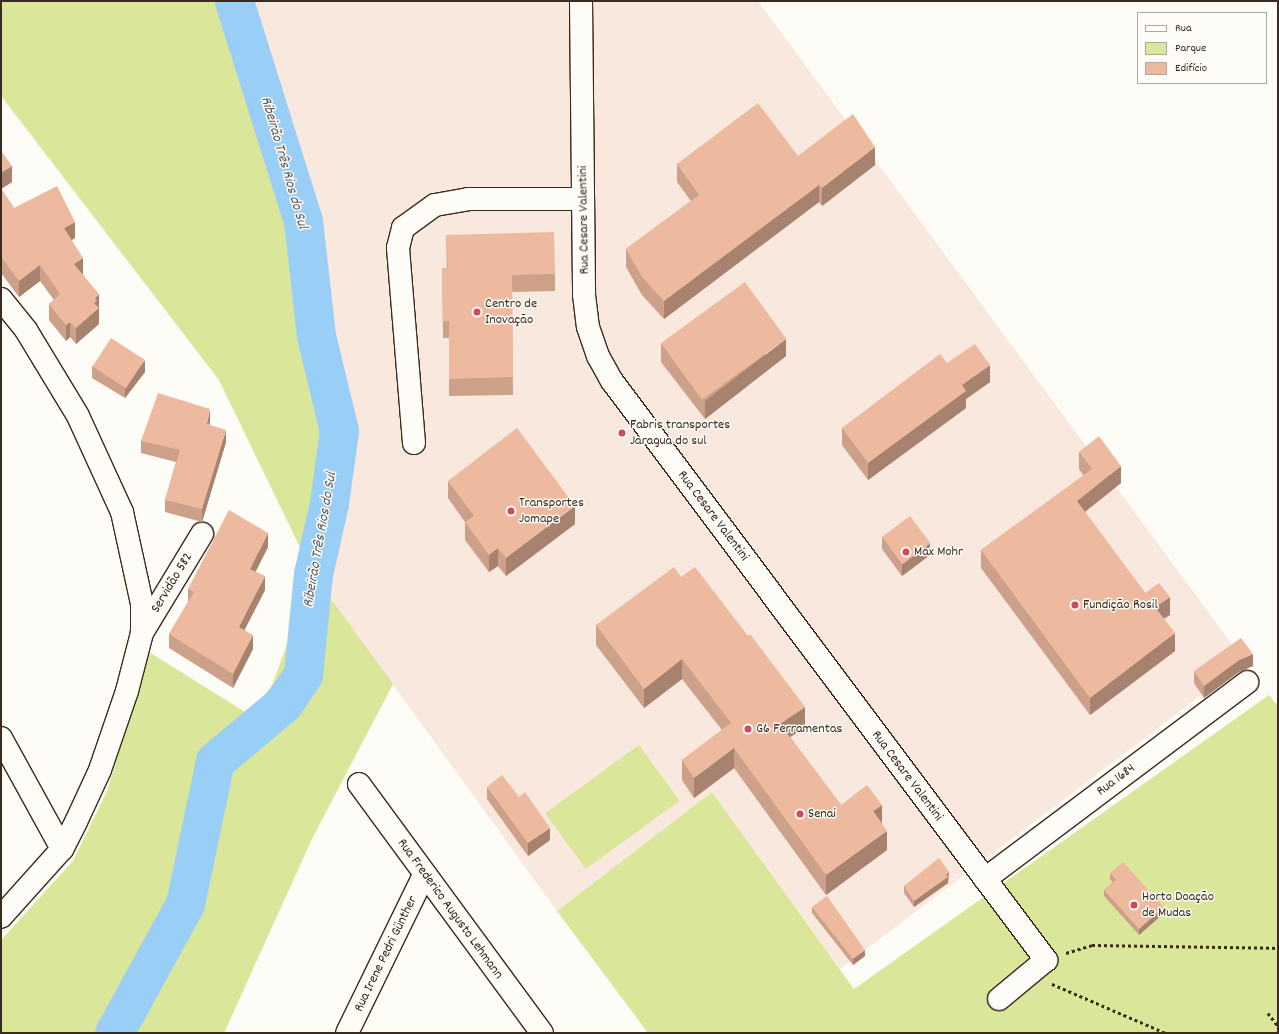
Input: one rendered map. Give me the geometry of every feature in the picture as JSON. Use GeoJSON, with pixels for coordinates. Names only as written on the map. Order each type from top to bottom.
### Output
{"type":"FeatureCollection","features":[{"type":"Feature","properties":{"kind":"street","name":"Rua Cesare Valentini"},"geometry":{"type":"LineString","coordinates":[[582,1],[584,295],[588,326],[598,356],[612,381],[985,879],[1041,965]]}},
{"type":"Feature","properties":{"kind":"street"},"geometry":{"type":"LineString","coordinates":[[414,443],[398,248],[403,228],[435,205],[468,199],[584,199]]}},
{"type":"Feature","properties":{"kind":"street"},"geometry":{"type":"LineString","coordinates":[[1,299],[26,330],[78,416],[122,512],[142,604],[142,633],[127,691],[100,770],[62,849],[1,917]]}},
{"type":"Feature","properties":{"kind":"street","name":"Servidão 582"},"geometry":{"type":"LineString","coordinates":[[142,633],[202,534]]}},
{"type":"Feature","properties":{"kind":"street","name":"Rua 1684"},"geometry":{"type":"LineString","coordinates":[[985,879],[1247,682]]}},
{"type":"Feature","properties":{"kind":"street"},"geometry":{"type":"LineString","coordinates":[[1,738],[62,849]]}},
{"type":"Feature","properties":{"kind":"street","name":"Rua Frederico Augusto Lehmann"},"geometry":{"type":"LineString","coordinates":[[359,784],[424,875],[542,1033]]}},
{"type":"Feature","properties":{"kind":"street","name":"Rua Irene Pedri Günther"},"geometry":{"type":"LineString","coordinates":[[347,1033],[424,875]]}},
{"type":"Feature","properties":{"kind":"street"},"geometry":{"type":"LineString","coordinates":[[999,999],[1041,965]]}},
{"type":"Feature","properties":{"kind":"path"},"geometry":{"type":"LineString","coordinates":[[1166,1033],[1050,984],[1041,965],[1092,945],[1278,948]]}},
{"type":"Feature","properties":{"kind":"path"},"geometry":{"type":"LineString","coordinates":[[1268,1013],[1278,1026]]}},
{"type":"Feature","properties":{"kind":"shaded area"},"geometry":{"type":"Polygon","coordinates":[[[1,1],[758,1],[1245,662],[840,969],[712,792],[557,911],[313,574],[219,380],[1,97],[1,1]]]}},
{"type":"Feature","properties":{"kind":"green space"},"geometry":{"type":"Polygon","coordinates":[[[1,1],[234,1],[303,221],[316,336],[339,431],[329,503],[313,574],[219,380],[1,95],[1,1]]]}},
{"type":"Feature","properties":{"kind":"green space"},"geometry":{"type":"Polygon","coordinates":[[[313,574],[393,684],[312,839],[224,1033],[1,1033],[1,940],[73,861],[107,791],[149,652],[250,715],[272,685],[313,574]]]}},
{"type":"Feature","properties":{"kind":"green space"},"geometry":{"type":"Polygon","coordinates":[[[1269,695],[1278,706],[1278,1033],[648,1033],[557,911],[712,792],[854,989],[1269,695]]]}},
{"type":"Feature","properties":{"kind":"green space"},"geometry":{"type":"Polygon","coordinates":[[[639,745],[680,801],[586,869],[545,813],[639,745]]]}},
{"type":"Feature","properties":{"kind":"building"},"geometry":{"type":"Polygon","coordinates":[[[758,103],[798,156],[853,114],[875,147],[822,188],[819,185],[664,301],[642,277],[626,249],[699,195],[677,164],[758,103]]]}},
{"type":"Feature","properties":{"kind":"building"},"geometry":{"type":"Polygon","coordinates":[[[2,152],[12,166],[1,173],[1,153],[2,152]]]}},
{"type":"Feature","properties":{"kind":"building"},"geometry":{"type":"Polygon","coordinates":[[[57,186],[75,222],[64,228],[83,258],[74,264],[99,294],[95,298],[97,301],[94,303],[99,308],[76,328],[70,322],[66,325],[49,304],[60,294],[40,265],[19,281],[1,257],[1,188],[14,208],[57,186]]]}},
{"type":"Feature","properties":{"kind":"building","name":"Centro de Inovação"},"geometry":{"type":"Polygon","coordinates":[[[554,232],[555,274],[512,275],[513,377],[449,379],[449,321],[443,321],[442,268],[448,268],[446,235],[554,232]]]}},
{"type":"Feature","properties":{"kind":"building"},"geometry":{"type":"Polygon","coordinates":[[[745,282],[786,339],[702,400],[661,343],[745,282]]]}},
{"type":"Feature","properties":{"kind":"building"},"geometry":{"type":"Polygon","coordinates":[[[111,338],[145,360],[126,388],[92,367],[111,338]]]}},
{"type":"Feature","properties":{"kind":"building"},"geometry":{"type":"Polygon","coordinates":[[[975,344],[990,365],[962,385],[966,391],[868,463],[842,428],[940,354],[947,363],[975,344]]]}},
{"type":"Feature","properties":{"kind":"building"},"geometry":{"type":"Polygon","coordinates":[[[158,393],[210,409],[207,424],[226,430],[202,509],[165,500],[180,450],[141,441],[158,393]]]}},
{"type":"Feature","properties":{"kind":"building","name":"Transportes Jomape"},"geometry":{"type":"Polygon","coordinates":[[[517,428],[575,506],[506,558],[498,548],[489,555],[465,522],[474,516],[448,481],[517,428]]]}},
{"type":"Feature","properties":{"kind":"building","name":"Fundição Rosil"},"geometry":{"type":"Polygon","coordinates":[[[1099,436],[1121,466],[1077,501],[1145,593],[1159,583],[1170,597],[1155,607],[1175,633],[1090,698],[981,550],[1092,469],[1079,452],[1099,436]]]}},
{"type":"Feature","properties":{"kind":"building"},"geometry":{"type":"Polygon","coordinates":[[[229,510],[268,533],[250,569],[265,576],[239,627],[253,635],[233,674],[169,634],[194,592],[188,589],[229,510]]]}},
{"type":"Feature","properties":{"kind":"building"},"geometry":{"type":"Polygon","coordinates":[[[910,516],[930,543],[903,564],[882,537],[910,516]]]}},
{"type":"Feature","properties":{"kind":"building"},"geometry":{"type":"Polygon","coordinates":[[[674,567],[681,577],[695,567],[748,636],[750,634],[805,707],[780,724],[841,805],[867,785],[882,805],[873,811],[887,831],[826,875],[734,748],[694,778],[682,760],[731,723],[682,659],[644,689],[596,625],[674,567]]]}},
{"type":"Feature","properties":{"kind":"building"},"geometry":{"type":"Polygon","coordinates":[[[1241,638],[1253,654],[1239,660],[1204,686],[1194,671],[1241,638]]]}},
{"type":"Feature","properties":{"kind":"building"},"geometry":{"type":"Polygon","coordinates":[[[502,775],[519,797],[525,792],[550,828],[528,843],[487,787],[502,775]]]}},
{"type":"Feature","properties":{"kind":"building"},"geometry":{"type":"Polygon","coordinates":[[[939,858],[949,872],[946,874],[948,877],[914,901],[904,886],[939,858]]]}},
{"type":"Feature","properties":{"kind":"building","name":"Horto Doação de Mudas"},"geometry":{"type":"Polygon","coordinates":[[[1123,862],[1164,907],[1139,929],[1104,890],[1116,880],[1110,873],[1123,862]]]}},
{"type":"Feature","properties":{"kind":"building"},"geometry":{"type":"Polygon","coordinates":[[[827,896],[865,950],[853,959],[812,907],[827,896]]]}},
{"type":"Feature","properties":{"kind":"waterway","name":"Ribeirão Três Rios do Sul"},"geometry":{"type":"LineString","coordinates":[[114,1033],[185,904],[215,761],[283,704],[303,674],[313,574],[329,503],[339,431],[316,336],[303,221],[234,1]]}},
{"type":"Feature","properties":{"kind":"place","name":"Centro de Inovação"},"geometry":{"type":"Point","coordinates":[477,312]}},
{"type":"Feature","properties":{"kind":"place","name":"Fabris transportes Jaragua do sul"},"geometry":{"type":"Point","coordinates":[622,433]}},
{"type":"Feature","properties":{"kind":"place","name":"Transportes Jomape"},"geometry":{"type":"Point","coordinates":[511,511]}},
{"type":"Feature","properties":{"kind":"place","name":"Max Mohr"},"geometry":{"type":"Point","coordinates":[906,552]}},
{"type":"Feature","properties":{"kind":"place","name":"Fundição Rosil"},"geometry":{"type":"Point","coordinates":[1075,605]}},
{"type":"Feature","properties":{"kind":"place","name":"G6 Ferramentas"},"geometry":{"type":"Point","coordinates":[748,729]}},
{"type":"Feature","properties":{"kind":"place","name":"Senai"},"geometry":{"type":"Point","coordinates":[800,814]}},
{"type":"Feature","properties":{"kind":"place","name":"Horto Doação de Mudas"},"geometry":{"type":"Point","coordinates":[1134,905]}}]}
